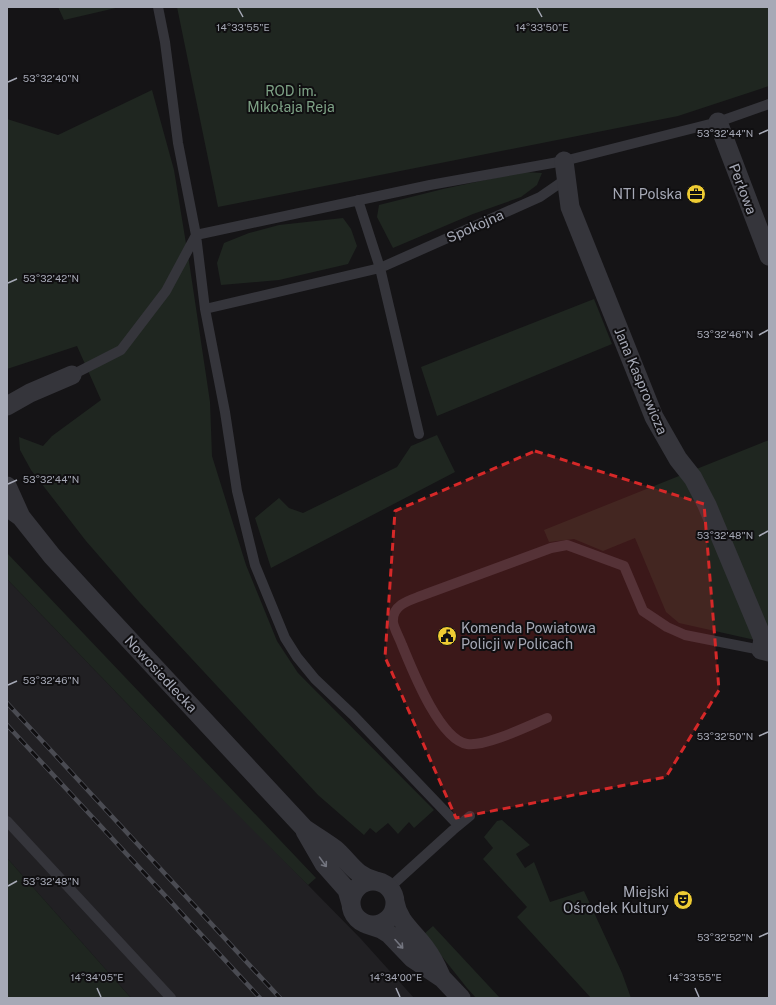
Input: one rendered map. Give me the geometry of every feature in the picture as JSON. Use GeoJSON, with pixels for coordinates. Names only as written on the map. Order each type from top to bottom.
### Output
{"type":"FeatureCollection","features":[{"type":"Feature","properties":{"kind":"street","name":"Perłowa"},"geometry":{"type":"LineString","coordinates":[[718,122],[769,256]]}},
{"type":"Feature","properties":{"kind":"street","name":"Jana Kasprowicza"},"geometry":{"type":"LineString","coordinates":[[565,170],[570,207],[654,417],[678,458],[693,478],[707,505],[763,639],[765,651]]}},
{"type":"Feature","properties":{"kind":"street"},"geometry":{"type":"LineString","coordinates":[[7,406],[42,387],[72,375]]}},
{"type":"Feature","properties":{"kind":"street","name":"Nowosiedlecka"},"geometry":{"type":"LineString","coordinates":[[7,486],[14,512],[95,604],[304,828],[335,850],[358,874],[387,890],[401,919],[426,948],[442,978]]}},
{"type":"Feature","properties":{"kind":"street","name":"Nowosiedlecka"},"geometry":{"type":"LineString","coordinates":[[304,828],[322,861],[347,890],[354,915],[360,921],[386,932],[416,961],[442,978],[461,998]]}},
{"type":"Feature","properties":{"kind":"street"},"geometry":{"type":"LineString","coordinates":[[351,904],[352,897],[358,887],[368,882],[387,890],[393,913],[385,922],[378,925],[366,924]]}},
{"type":"Feature","properties":{"kind":"lane"},"geometry":{"type":"LineString","coordinates":[[158,7],[165,42],[178,143],[196,235],[206,309],[225,412],[237,491],[255,565],[285,638],[297,657],[315,679],[353,715],[458,825]]}},
{"type":"Feature","properties":{"kind":"lane"},"geometry":{"type":"LineString","coordinates":[[72,375],[121,350],[166,291],[196,235],[430,185],[565,170],[718,122],[769,104]]}},
{"type":"Feature","properties":{"kind":"lane","name":"Spokojna"},"geometry":{"type":"LineString","coordinates":[[206,309],[380,268],[540,197],[565,170]]}},
{"type":"Feature","properties":{"kind":"lane"},"geometry":{"type":"LineString","coordinates":[[358,200],[380,268],[420,434]]}},
{"type":"Feature","properties":{"kind":"lane"},"geometry":{"type":"LineString","coordinates":[[547,718],[483,744],[467,744],[450,735],[416,679],[392,620],[396,609],[405,602],[418,597],[552,548],[567,545],[624,566],[643,611],[667,627],[685,635],[765,651]]}},
{"type":"Feature","properties":{"kind":"lane"},"geometry":{"type":"LineString","coordinates":[[387,890],[458,825],[470,816]]}},
{"type":"Feature","properties":{"kind":"lane"},"geometry":{"type":"LineString","coordinates":[[7,821],[171,998]]}},
{"type":"Feature","properties":{"kind":"highlighted area"},"geometry":{"type":"Polygon","coordinates":[[[535,451],[704,504],[719,690],[666,777],[456,818],[385,657],[395,511],[535,451]]]}},
{"type":"Feature","properties":{"kind":"shaded area"},"geometry":{"type":"Polygon","coordinates":[[[7,579],[140,717],[361,939],[414,998],[131,998],[7,858],[7,579]]]}},
{"type":"Feature","properties":{"kind":"green space"},"geometry":{"type":"Polygon","coordinates":[[[58,7],[120,7],[64,20],[58,7]]]}},
{"type":"Feature","properties":{"kind":"green space","name":"ROD im. Mikołaja Reja"},"geometry":{"type":"Polygon","coordinates":[[[177,7],[769,7],[769,86],[678,116],[218,207],[177,7]]]}},
{"type":"Feature","properties":{"kind":"green space"},"geometry":{"type":"Polygon","coordinates":[[[152,90],[174,170],[210,402],[212,456],[246,565],[277,641],[298,673],[434,810],[414,828],[409,822],[398,834],[388,823],[376,833],[370,828],[364,835],[318,795],[140,603],[86,541],[31,470],[20,450],[19,437],[43,446],[52,436],[101,400],[77,346],[7,369],[7,119],[58,135],[152,90]]]}},
{"type":"Feature","properties":{"kind":"green space"},"geometry":{"type":"Polygon","coordinates":[[[523,172],[542,173],[537,185],[521,197],[473,214],[393,248],[377,217],[379,205],[443,189],[523,172]]]}},
{"type":"Feature","properties":{"kind":"green space"},"geometry":{"type":"Polygon","coordinates":[[[343,218],[351,229],[357,246],[348,264],[279,280],[221,285],[217,263],[224,243],[249,233],[279,225],[343,218]]]}},
{"type":"Feature","properties":{"kind":"green space"},"geometry":{"type":"Polygon","coordinates":[[[594,299],[612,344],[437,416],[421,367],[594,299]]]}},
{"type":"Feature","properties":{"kind":"green space"},"geometry":{"type":"Polygon","coordinates":[[[437,435],[455,472],[271,568],[255,518],[279,498],[289,508],[303,513],[397,467],[411,446],[437,435]]]}},
{"type":"Feature","properties":{"kind":"green space"},"geometry":{"type":"Polygon","coordinates":[[[769,440],[769,643],[679,623],[666,612],[635,538],[603,551],[574,539],[549,542],[544,530],[769,440]]]}},
{"type":"Feature","properties":{"kind":"green space"},"geometry":{"type":"Polygon","coordinates":[[[7,553],[316,878],[308,885],[140,717],[7,579],[7,553]]]}},
{"type":"Feature","properties":{"kind":"green space"},"geometry":{"type":"Polygon","coordinates":[[[502,820],[530,845],[516,854],[525,868],[534,862],[550,902],[584,891],[622,973],[631,998],[591,998],[517,917],[527,907],[483,859],[493,848],[484,837],[497,821],[502,820]]]}},
{"type":"Feature","properties":{"kind":"green space"},"geometry":{"type":"Polygon","coordinates":[[[7,858],[131,998],[7,998],[7,858]]]}},
{"type":"Feature","properties":{"kind":"green space"},"geometry":{"type":"Polygon","coordinates":[[[433,926],[500,998],[476,998],[424,934],[433,926]]]}},
{"type":"Feature","properties":{"kind":"railway"},"geometry":{"type":"LineString","coordinates":[[7,703],[280,998]]}},
{"type":"Feature","properties":{"kind":"railway"},"geometry":{"type":"LineString","coordinates":[[7,725],[260,998]]}},
{"type":"Feature","properties":{"kind":"place","name":"NTI Polska"},"geometry":{"type":"Point","coordinates":[696,194]}},
{"type":"Feature","properties":{"kind":"place","name":"Komenda Powiatowa Policji w Policach"},"geometry":{"type":"Point","coordinates":[447,636]}},
{"type":"Feature","properties":{"kind":"place","name":"Miejski Ośrodek Kultury"},"geometry":{"type":"Point","coordinates":[683,900]}}]}
